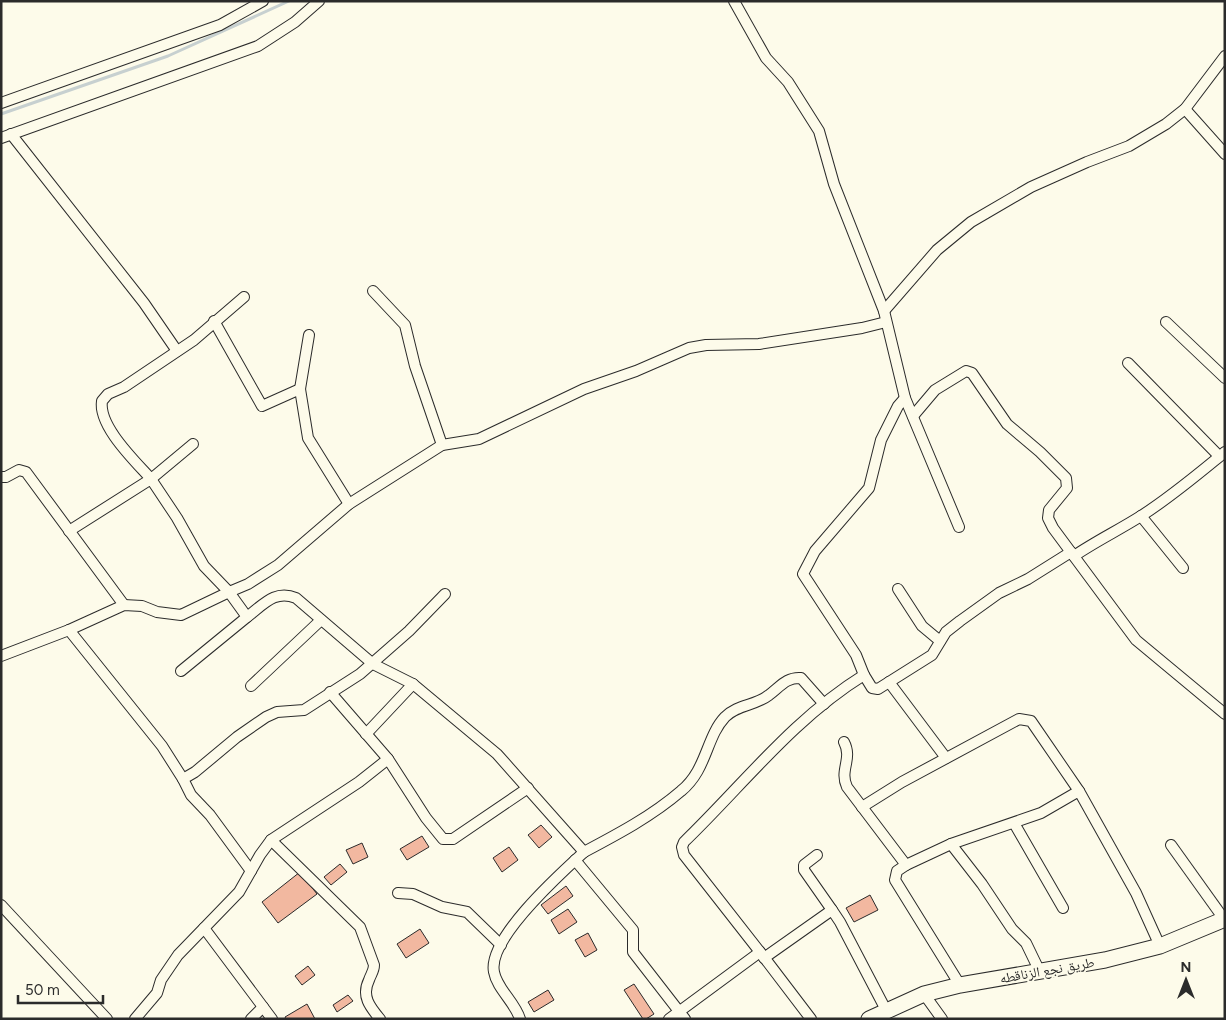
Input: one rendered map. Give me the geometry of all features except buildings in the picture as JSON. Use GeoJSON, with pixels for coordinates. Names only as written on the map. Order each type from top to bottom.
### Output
{"type":"FeatureCollection","features":[{"type":"Feature","properties":{"kind":"street"},"geometry":{"type":"LineString","coordinates":[[1,103],[220,25],[263,1]]}},
{"type":"Feature","properties":{"kind":"street"},"geometry":{"type":"LineString","coordinates":[[178,352],[138,295],[6,136],[258,46],[295,22],[319,1]]}},
{"type":"Feature","properties":{"kind":"street"},"geometry":{"type":"LineString","coordinates":[[734,1],[766,58],[788,82],[819,131],[834,184],[884,311],[905,398],[959,527]]}},
{"type":"Feature","properties":{"kind":"street"},"geometry":{"type":"LineString","coordinates":[[884,311],[937,250],[971,222],[1038,184],[1143,139],[1184,109],[1225,56]]}},
{"type":"Feature","properties":{"kind":"street"},"geometry":{"type":"LineString","coordinates":[[1184,109],[1225,154]]}},
{"type":"Feature","properties":{"kind":"street"},"geometry":{"type":"LineString","coordinates":[[373,291],[405,325],[415,366],[442,445]]}},
{"type":"Feature","properties":{"kind":"street"},"geometry":{"type":"LineString","coordinates":[[244,297],[178,352],[108,394],[102,401],[101,410],[114,435],[151,479],[177,518],[204,566],[229,592],[247,617]]}},
{"type":"Feature","properties":{"kind":"street"},"geometry":{"type":"LineString","coordinates":[[214,321],[262,406],[300,389]]}},
{"type":"Feature","properties":{"kind":"street"},"geometry":{"type":"LineString","coordinates":[[1,656],[69,630],[124,605],[142,606],[157,612],[180,615],[248,584],[278,565],[349,504],[442,445],[479,439],[584,389],[636,371],[694,346],[758,344],[886,322]]}},
{"type":"Feature","properties":{"kind":"street"},"geometry":{"type":"LineString","coordinates":[[1166,322],[1225,378]]}},
{"type":"Feature","properties":{"kind":"street"},"geometry":{"type":"LineString","coordinates":[[309,335],[300,389],[308,438],[349,504]]}},
{"type":"Feature","properties":{"kind":"street"},"geometry":{"type":"LineString","coordinates":[[905,398],[898,406],[881,440],[870,488],[820,545],[803,574],[856,655],[864,675],[874,689],[878,689],[932,655],[946,632],[999,593],[1028,579],[1141,516],[1222,454],[1128,363]]}},
{"type":"Feature","properties":{"kind":"street"},"geometry":{"type":"LineString","coordinates":[[913,416],[939,387],[966,371],[972,373],[1007,424],[1040,452],[1066,478],[1067,488],[1048,514],[1053,528],[1072,554],[1136,640],[1225,714]]}},
{"type":"Feature","properties":{"kind":"street"},"geometry":{"type":"LineString","coordinates":[[70,531],[151,479],[193,444]]}},
{"type":"Feature","properties":{"kind":"street"},"geometry":{"type":"LineString","coordinates":[[1,477],[24,470],[124,605]]}},
{"type":"Feature","properties":{"kind":"street"},"geometry":{"type":"LineString","coordinates":[[1141,516],[1183,568]]}},
{"type":"Feature","properties":{"kind":"street"},"geometry":{"type":"LineString","coordinates":[[898,589],[922,626],[940,641]]}},
{"type":"Feature","properties":{"kind":"street"},"geometry":{"type":"LineString","coordinates":[[181,671],[273,598],[283,593],[296,598],[373,664],[413,684],[497,754],[584,852]]}},
{"type":"Feature","properties":{"kind":"street"},"geometry":{"type":"LineString","coordinates":[[183,779],[195,772],[237,737],[266,717],[276,712],[304,710],[373,664],[445,594]]}},
{"type":"Feature","properties":{"kind":"street"},"geometry":{"type":"LineString","coordinates":[[251,686],[275,666],[321,620]]}},
{"type":"Feature","properties":{"kind":"street"},"geometry":{"type":"LineString","coordinates":[[69,630],[162,746],[191,795],[252,871]]}},
{"type":"Feature","properties":{"kind":"street"},"geometry":{"type":"LineString","coordinates":[[811,1019],[684,855],[682,847],[762,758],[824,704],[864,675]]}},
{"type":"Feature","properties":{"kind":"street"},"geometry":{"type":"LineString","coordinates":[[520,1019],[494,975],[494,963],[502,945],[518,919],[548,885],[584,852],[631,827],[682,791],[699,770],[720,724],[738,707],[764,698],[784,682],[795,678],[801,678],[824,704]]}},
{"type":"Feature","properties":{"kind":"street"},"geometry":{"type":"LineString","coordinates":[[889,682],[946,758]]}},
{"type":"Feature","properties":{"kind":"street"},"geometry":{"type":"LineString","coordinates":[[366,734],[413,684]]}},
{"type":"Feature","properties":{"kind":"street"},"geometry":{"type":"LineString","coordinates":[[330,692],[388,759],[426,818],[443,839],[453,839],[528,788]]}},
{"type":"Feature","properties":{"kind":"street"},"geometry":{"type":"LineString","coordinates":[[862,808],[1009,723],[1026,718],[1031,721],[1055,752],[1079,791],[1136,893],[1160,946]]}},
{"type":"Feature","properties":{"kind":"street"},"geometry":{"type":"LineString","coordinates":[[844,742],[849,758],[844,770],[844,780],[862,808],[906,865]]}},
{"type":"Feature","properties":{"kind":"street"},"geometry":{"type":"LineString","coordinates":[[135,1019],[157,993],[169,966],[239,892],[271,840],[360,782],[388,759]]}},
{"type":"Feature","properties":{"kind":"street"},"geometry":{"type":"LineString","coordinates":[[960,985],[895,880],[897,871],[951,844],[1041,813],[1079,791]]}},
{"type":"Feature","properties":{"kind":"street"},"geometry":{"type":"LineString","coordinates":[[1014,823],[1063,908]]}},
{"type":"Feature","properties":{"kind":"street"},"geometry":{"type":"LineString","coordinates":[[271,840],[360,927],[374,965],[374,971],[366,989],[367,1002],[380,1019]]}},
{"type":"Feature","properties":{"kind":"street"},"geometry":{"type":"LineString","coordinates":[[951,844],[982,884],[1012,929],[1026,943],[1040,972]]}},
{"type":"Feature","properties":{"kind":"street"},"geometry":{"type":"LineString","coordinates":[[1171,845],[1224,919]]}},
{"type":"Feature","properties":{"kind":"street"},"geometry":{"type":"LineString","coordinates":[[817,855],[804,865],[804,870],[840,922],[886,1010]]}},
{"type":"Feature","properties":{"kind":"street"},"geometry":{"type":"LineString","coordinates":[[576,860],[632,930],[633,952],[682,1015]]}},
{"type":"Feature","properties":{"kind":"street"},"geometry":{"type":"LineString","coordinates":[[398,892],[413,894],[442,907],[467,912],[502,945]]}},
{"type":"Feature","properties":{"kind":"street"},"geometry":{"type":"LineString","coordinates":[[1,905],[107,1019]]}},
{"type":"Feature","properties":{"kind":"street"},"geometry":{"type":"LineString","coordinates":[[669,1019],[682,1015],[762,955],[832,910]]}},
{"type":"Feature","properties":{"kind":"street","name":"طريق نجع الزناقطه"},"geometry":{"type":"LineString","coordinates":[[869,1019],[924,994],[960,985],[1105,960],[1160,946],[1224,919]]}},
{"type":"Feature","properties":{"kind":"street"},"geometry":{"type":"LineString","coordinates":[[204,928],[272,1019]]}},
{"type":"Feature","properties":{"kind":"street"},"geometry":{"type":"LineString","coordinates":[[924,994],[942,1019]]}},
{"type":"Feature","properties":{"kind":"street"},"geometry":{"type":"LineString","coordinates":[[251,1019],[263,1007]]}},
{"type":"Feature","properties":{"kind":"waterway"},"geometry":{"type":"LineString","coordinates":[[1,114],[168,56],[289,1]]}}]}
